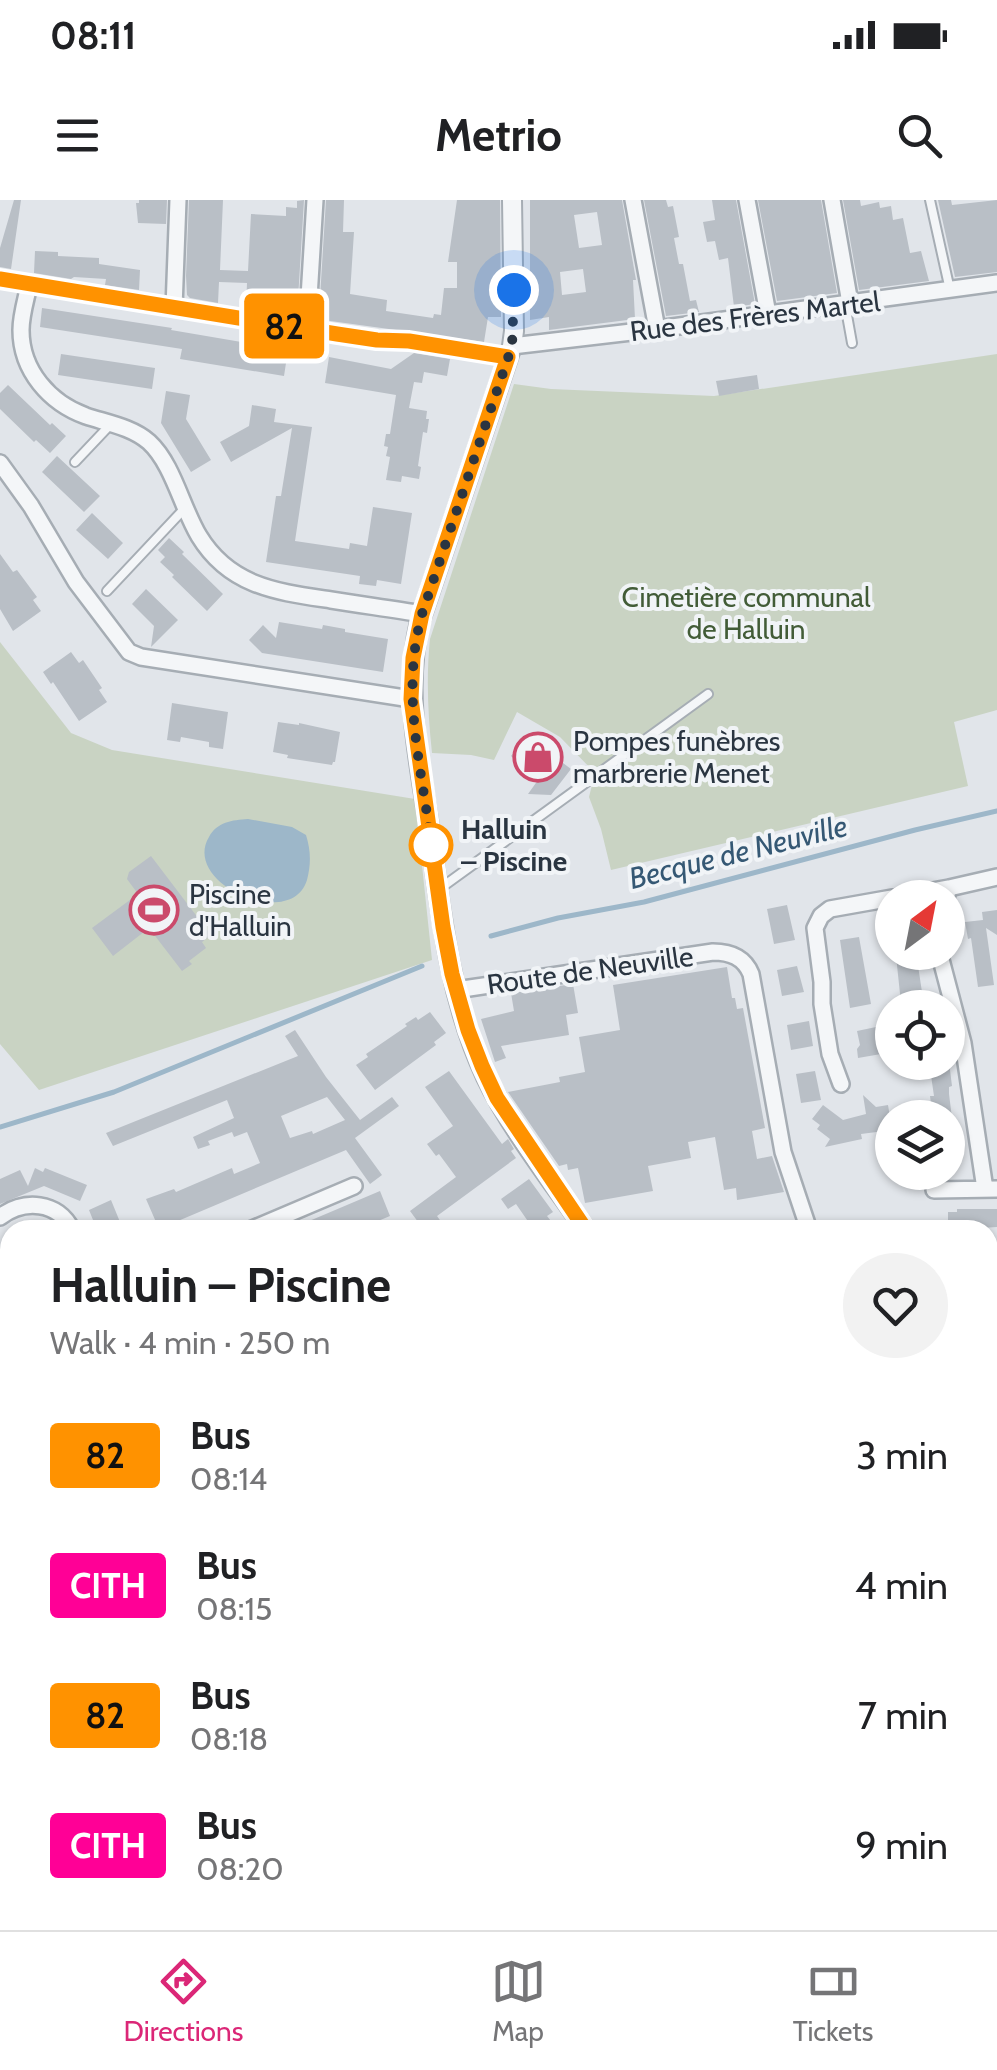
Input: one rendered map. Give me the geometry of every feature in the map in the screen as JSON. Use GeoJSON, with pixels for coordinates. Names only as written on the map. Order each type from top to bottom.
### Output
{"type":"FeatureCollection","features":[{"type":"Feature","properties":{"kind":"street"},"geometry":{"type":"LineString","coordinates":[[174,308],[178,200]]}},
{"type":"Feature","properties":{"kind":"street"},"geometry":{"type":"LineString","coordinates":[[307,330],[315,200]]}},
{"type":"Feature","properties":{"kind":"street","name":"Route de Neuville"},"geometry":{"type":"LineString","coordinates":[[512,200],[510,351],[422,614],[413,658],[411,699],[456,990],[476,1052],[497,1098],[579,1220]]}},
{"type":"Feature","properties":{"kind":"street"},"geometry":{"type":"LineString","coordinates":[[633,200],[656,329]]}},
{"type":"Feature","properties":{"kind":"street"},"geometry":{"type":"LineString","coordinates":[[746,200],[768,314]]}},
{"type":"Feature","properties":{"kind":"street"},"geometry":{"type":"LineString","coordinates":[[832,200],[848,304]]}},
{"type":"Feature","properties":{"kind":"street","name":"Rue des Frères Martel"},"geometry":{"type":"LineString","coordinates":[[0,279],[367,339],[510,351],[997,283]]}},
{"type":"Feature","properties":{"kind":"street"},"geometry":{"type":"LineString","coordinates":[[29,285],[21,332],[32,372],[60,404],[128,429],[152,444],[200,537],[228,570],[282,593],[422,614]]}},
{"type":"Feature","properties":{"kind":"street"},"geometry":{"type":"LineString","coordinates":[[0,463],[76,582],[129,652],[411,699]]}},
{"type":"Feature","properties":{"kind":"street"},"geometry":{"type":"LineString","coordinates":[[965,887],[997,877]]}},
{"type":"Feature","properties":{"kind":"street"},"geometry":{"type":"LineString","coordinates":[[841,1084],[830,1054],[815,928],[830,908],[875,901]]}},
{"type":"Feature","properties":{"kind":"street","name":"Route de Neuville"},"geometry":{"type":"LineString","coordinates":[[456,990],[713,952],[736,956],[751,974],[783,1152],[806,1220]]}},
{"type":"Feature","properties":{"kind":"street"},"geometry":{"type":"LineString","coordinates":[[944,970],[963,1042],[991,1189],[965,1189]]}},
{"type":"Feature","properties":{"kind":"street"},"geometry":{"type":"LineString","coordinates":[[277,1220],[354,1186]]}},
{"type":"Feature","properties":{"kind":"street"},"geometry":{"type":"LineString","coordinates":[[0,1216],[20,1205],[44,1206],[66,1220]]}},
{"type":"Feature","properties":{"kind":"lane"},"geometry":{"type":"LineString","coordinates":[[930,200],[950,290]]}},
{"type":"Feature","properties":{"kind":"lane"},"geometry":{"type":"LineString","coordinates":[[848,304],[852,343]]}},
{"type":"Feature","properties":{"kind":"lane"},"geometry":{"type":"LineString","coordinates":[[75,462],[111,424]]}},
{"type":"Feature","properties":{"kind":"lane"},"geometry":{"type":"LineString","coordinates":[[106,591],[185,508]]}},
{"type":"Feature","properties":{"kind":"lane"},"geometry":{"type":"LineString","coordinates":[[438,890],[708,694]]}},
{"type":"Feature","properties":{"kind":"green space","name":"Cimetière communal de Halluin"},"geometry":{"type":"Polygon","coordinates":[[[997,354],[997,710],[954,722],[968,786],[611,870],[589,797],[595,773],[560,737],[517,712],[494,760],[432,753],[430,639],[514,384],[714,396],[997,354]]]}},
{"type":"Feature","properties":{"kind":"green space"},"geometry":{"type":"Polygon","coordinates":[[[0,642],[71,733],[112,750],[415,799],[432,960],[39,1090],[0,1044],[0,642]]]}},
{"type":"Feature","properties":{"kind":"water"},"geometry":{"type":"Polygon","coordinates":[[[248,819],[292,827],[306,835],[309,868],[307,880],[297,895],[281,902],[262,901],[223,885],[210,870],[205,854],[212,832],[226,823],[248,819]]]}},
{"type":"Feature","properties":{"kind":"building"},"geometry":{"type":"Polygon","coordinates":[[[14,200],[21,200],[11,269],[0,267],[0,248],[14,200]]]}},
{"type":"Feature","properties":{"kind":"building"},"geometry":{"type":"Polygon","coordinates":[[[139,200],[167,200],[166,224],[138,223],[139,200]]]}},
{"type":"Feature","properties":{"kind":"building"},"geometry":{"type":"Polygon","coordinates":[[[189,200],[223,200],[220,270],[248,271],[251,214],[286,216],[286,207],[297,208],[297,201],[304,200],[297,316],[246,308],[247,283],[219,282],[218,303],[187,295],[189,200]]]}},
{"type":"Feature","properties":{"kind":"building"},"geometry":{"type":"Polygon","coordinates":[[[326,200],[344,200],[343,232],[354,232],[350,294],[387,300],[386,311],[433,318],[434,314],[441,315],[444,288],[457,288],[457,262],[448,262],[457,200],[500,200],[501,317],[488,317],[484,342],[323,320],[319,314],[326,200]]]}},
{"type":"Feature","properties":{"kind":"building"},"geometry":{"type":"Polygon","coordinates":[[[530,200],[622,200],[636,280],[635,319],[549,330],[549,317],[530,320],[530,200]],[[597,212],[574,215],[579,248],[602,245],[597,212]],[[583,269],[560,272],[562,295],[586,292],[583,269]]]}},
{"type":"Feature","properties":{"kind":"building"},"geometry":{"type":"Polygon","coordinates":[[[644,200],[666,200],[668,207],[673,206],[679,264],[683,264],[690,301],[696,300],[699,312],[666,316],[644,200]]]}},
{"type":"Feature","properties":{"kind":"building"},"geometry":{"type":"Polygon","coordinates":[[[712,200],[736,200],[755,304],[734,307],[728,258],[719,260],[715,241],[707,242],[703,222],[715,220],[712,200]]]}},
{"type":"Feature","properties":{"kind":"building"},"geometry":{"type":"Polygon","coordinates":[[[758,200],[821,200],[837,293],[777,301],[758,200]]]}},
{"type":"Feature","properties":{"kind":"building"},"geometry":{"type":"Polygon","coordinates":[[[843,200],[860,200],[861,206],[879,202],[880,208],[891,206],[893,220],[903,218],[910,253],[921,251],[929,281],[859,290],[843,200]]]}},
{"type":"Feature","properties":{"kind":"building"},"geometry":{"type":"Polygon","coordinates":[[[938,200],[951,200],[952,205],[997,200],[997,272],[955,277],[938,200]]]}},
{"type":"Feature","properties":{"kind":"building"},"geometry":{"type":"Polygon","coordinates":[[[35,251],[99,258],[99,264],[140,270],[139,290],[105,285],[106,279],[34,273],[35,251]]]}},
{"type":"Feature","properties":{"kind":"building"},"geometry":{"type":"Polygon","coordinates":[[[42,308],[288,350],[284,376],[180,359],[182,349],[40,327],[42,308]]]}},
{"type":"Feature","properties":{"kind":"building"},"geometry":{"type":"Polygon","coordinates":[[[414,353],[450,359],[447,376],[424,372],[422,383],[414,382],[409,408],[427,411],[429,419],[427,433],[423,432],[419,479],[402,476],[401,482],[386,480],[390,457],[386,456],[388,447],[384,446],[386,434],[390,434],[396,395],[325,383],[329,357],[391,369],[414,353]]]}},
{"type":"Feature","properties":{"kind":"building"},"geometry":{"type":"Polygon","coordinates":[[[61,354],[155,368],[152,389],[58,375],[61,354]]]}},
{"type":"Feature","properties":{"kind":"building"},"geometry":{"type":"Polygon","coordinates":[[[757,375],[759,389],[719,396],[716,381],[757,375]]]}},
{"type":"Feature","properties":{"kind":"building"},"geometry":{"type":"Polygon","coordinates":[[[8,385],[66,436],[50,453],[0,409],[0,393],[8,385]]]}},
{"type":"Feature","properties":{"kind":"building"},"geometry":{"type":"Polygon","coordinates":[[[166,391],[190,395],[186,419],[211,460],[191,472],[161,423],[166,391]]]}},
{"type":"Feature","properties":{"kind":"building"},"geometry":{"type":"Polygon","coordinates":[[[252,405],[276,409],[274,422],[312,427],[295,541],[349,549],[350,543],[367,546],[373,507],[412,513],[401,584],[377,580],[376,586],[359,584],[360,576],[266,562],[292,428],[231,462],[220,442],[249,426],[252,405]]]}},
{"type":"Feature","properties":{"kind":"building"},"geometry":{"type":"Polygon","coordinates":[[[57,456],[100,496],[84,512],[42,472],[57,456]]]}},
{"type":"Feature","properties":{"kind":"building"},"geometry":{"type":"Polygon","coordinates":[[[92,513],[123,543],[108,559],[76,530],[92,513]]]}},
{"type":"Feature","properties":{"kind":"building"},"geometry":{"type":"Polygon","coordinates":[[[169,538],[223,594],[207,611],[160,562],[165,557],[158,550],[169,538]]]}},
{"type":"Feature","properties":{"kind":"building"},"geometry":{"type":"Polygon","coordinates":[[[0,554],[37,597],[33,600],[41,611],[13,631],[0,609],[0,554]]]}},
{"type":"Feature","properties":{"kind":"building"},"geometry":{"type":"Polygon","coordinates":[[[146,589],[178,620],[151,647],[154,626],[132,604],[146,589]]]}},
{"type":"Feature","properties":{"kind":"building"},"geometry":{"type":"Polygon","coordinates":[[[279,622],[322,629],[323,625],[388,639],[383,672],[262,653],[249,640],[263,625],[276,638],[279,622]]]}},
{"type":"Feature","properties":{"kind":"building"},"geometry":{"type":"Polygon","coordinates":[[[71,652],[79,663],[83,660],[107,702],[79,721],[43,672],[71,652]]]}},
{"type":"Feature","properties":{"kind":"building"},"geometry":{"type":"Polygon","coordinates":[[[172,703],[228,712],[223,749],[181,737],[180,742],[167,740],[172,703]]]}},
{"type":"Feature","properties":{"kind":"building"},"geometry":{"type":"Polygon","coordinates":[[[278,722],[340,732],[335,762],[332,765],[287,758],[288,755],[273,752],[278,722]]]}},
{"type":"Feature","properties":{"kind":"building"},"geometry":{"type":"Polygon","coordinates":[[[527,736],[571,769],[551,795],[528,794],[538,780],[511,756],[527,736]]]}},
{"type":"Feature","properties":{"kind":"building","name":"Piscine d'Halluin"},"geometry":{"type":"Polygon","coordinates":[[[151,856],[211,935],[202,942],[206,948],[182,971],[149,928],[113,956],[92,928],[138,894],[127,879],[129,872],[151,856]]]}},
{"type":"Feature","properties":{"kind":"building"},"geometry":{"type":"Polygon","coordinates":[[[787,905],[795,940],[774,944],[767,909],[787,905]]]}},
{"type":"Feature","properties":{"kind":"building"},"geometry":{"type":"Polygon","coordinates":[[[997,910],[997,935],[986,928],[994,985],[978,987],[965,922],[983,920],[982,912],[997,910]]]}},
{"type":"Feature","properties":{"kind":"building"},"geometry":{"type":"Polygon","coordinates":[[[859,937],[871,1004],[850,1008],[840,940],[859,937]]]}},
{"type":"Feature","properties":{"kind":"building"},"geometry":{"type":"Polygon","coordinates":[[[797,966],[804,992],[782,996],[777,970],[797,966]]]}},
{"type":"Feature","properties":{"kind":"building"},"geometry":{"type":"Polygon","coordinates":[[[727,967],[732,998],[737,1009],[743,1008],[765,1128],[752,1131],[757,1159],[772,1156],[784,1192],[737,1200],[736,1188],[724,1190],[715,1137],[688,1142],[691,1158],[648,1166],[653,1191],[585,1203],[578,1168],[568,1170],[567,1164],[559,1166],[508,1092],[560,1082],[559,1077],[585,1072],[579,1037],[620,1030],[613,985],[727,967]]]}},
{"type":"Feature","properties":{"kind":"building"},"geometry":{"type":"Polygon","coordinates":[[[897,970],[919,970],[922,990],[900,990],[897,970]]]}},
{"type":"Feature","properties":{"kind":"building"},"geometry":{"type":"Polygon","coordinates":[[[573,984],[578,1013],[566,1015],[569,1035],[501,1046],[506,1058],[495,1062],[481,1019],[514,1011],[511,993],[573,984]]]}},
{"type":"Feature","properties":{"kind":"building"},"geometry":{"type":"Polygon","coordinates":[[[430,1012],[446,1033],[434,1042],[436,1045],[375,1090],[356,1065],[405,1024],[430,1012]]]}},
{"type":"Feature","properties":{"kind":"building"},"geometry":{"type":"Polygon","coordinates":[[[809,1021],[813,1046],[791,1050],[787,1025],[809,1021]]]}},
{"type":"Feature","properties":{"kind":"building"},"geometry":{"type":"Polygon","coordinates":[[[875,1027],[875,1055],[858,1058],[857,1031],[875,1027]]]}},
{"type":"Feature","properties":{"kind":"building"},"geometry":{"type":"Polygon","coordinates":[[[295,1030],[360,1120],[392,1097],[399,1106],[355,1138],[382,1175],[370,1184],[346,1150],[180,1220],[155,1220],[146,1199],[174,1189],[176,1192],[232,1168],[234,1174],[260,1163],[247,1132],[234,1137],[232,1132],[198,1149],[193,1137],[234,1118],[227,1100],[113,1146],[106,1133],[298,1056],[285,1036],[295,1030]],[[327,1097],[281,1116],[290,1138],[312,1131],[313,1134],[345,1120],[327,1097]]]}},
{"type":"Feature","properties":{"kind":"building"},"geometry":{"type":"Polygon","coordinates":[[[449,1071],[502,1144],[508,1139],[516,1158],[437,1216],[440,1220],[417,1220],[410,1211],[456,1177],[427,1144],[453,1126],[425,1087],[449,1071]]]}},
{"type":"Feature","properties":{"kind":"building"},"geometry":{"type":"Polygon","coordinates":[[[815,1071],[821,1100],[801,1103],[796,1074],[815,1071]]]}},
{"type":"Feature","properties":{"kind":"building"},"geometry":{"type":"Polygon","coordinates":[[[932,1080],[951,1080],[950,1100],[931,1100],[930,1096],[934,1096],[932,1080]]]}},
{"type":"Feature","properties":{"kind":"building"},"geometry":{"type":"Polygon","coordinates":[[[863,1095],[875,1106],[875,1132],[825,1147],[830,1139],[812,1119],[823,1105],[843,1120],[866,1114],[863,1095]]]}},
{"type":"Feature","properties":{"kind":"building"},"geometry":{"type":"Polygon","coordinates":[[[35,1168],[43,1172],[45,1168],[87,1185],[80,1201],[44,1186],[0,1204],[0,1179],[20,1170],[28,1186],[35,1168]]]}},
{"type":"Feature","properties":{"kind":"building"},"geometry":{"type":"Polygon","coordinates":[[[529,1179],[553,1212],[547,1216],[550,1220],[527,1220],[516,1204],[508,1209],[501,1199],[529,1179]]]}},
{"type":"Feature","properties":{"kind":"building"},"geometry":{"type":"Polygon","coordinates":[[[380,1191],[390,1216],[380,1220],[312,1220],[380,1191]]]}},
{"type":"Feature","properties":{"kind":"building"},"geometry":{"type":"Polygon","coordinates":[[[111,1200],[119,1220],[93,1220],[89,1210],[111,1200]]]}},
{"type":"Feature","properties":{"kind":"building"},"geometry":{"type":"Polygon","coordinates":[[[997,1209],[997,1220],[948,1220],[948,1212],[997,1209]]]}},
{"type":"Feature","properties":{"kind":"waterway","name":"Becque de Neuville"},"geometry":{"type":"LineString","coordinates":[[491,936],[558,918],[644,902],[997,811]]}},
{"type":"Feature","properties":{"kind":"waterway","name":"Becque de Neuville"},"geometry":{"type":"LineString","coordinates":[[0,1127],[114,1092],[422,966]]}},
{"type":"Feature","properties":{"kind":"bus line","name":"82"},"geometry":{"type":"LineString","coordinates":[[0,279],[337,334],[508,357],[422,614],[413,658],[411,699],[443,927],[468,1030],[497,1098],[579,1220]]}},
{"type":"Feature","properties":{"kind":"place","name":"Pompes funèbres marbrerie Menet"},"geometry":{"type":"Point","coordinates":[538,757]}},
{"type":"Feature","properties":{"kind":"place","name":"Halluin – Piscine"},"geometry":{"type":"Point","coordinates":[431,845]}},
{"type":"Feature","properties":{"kind":"place","name":"Piscine d'Halluin"},"geometry":{"type":"Point","coordinates":[154,910]}},
{"type":"Feature","properties":{"kind":"route"},"geometry":{"type":"LineString","coordinates":[[431,845],[411,699],[413,658],[422,614],[512,346],[514,290]]}}]}
